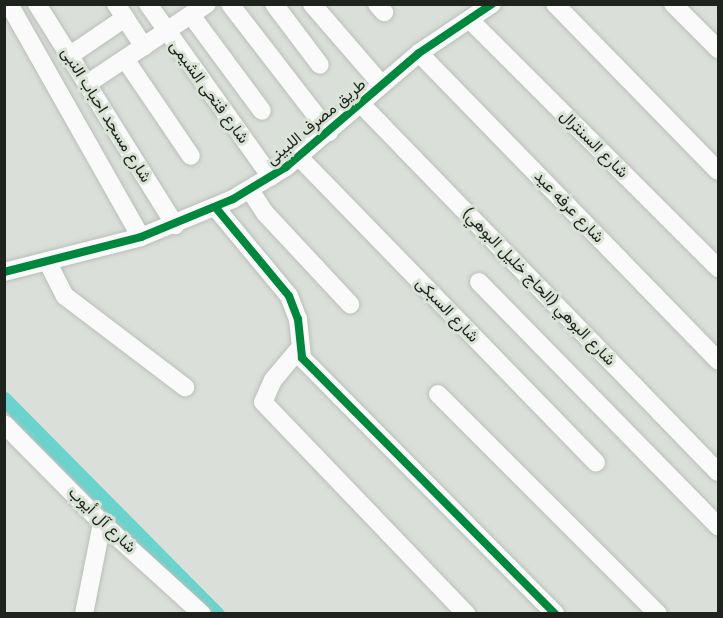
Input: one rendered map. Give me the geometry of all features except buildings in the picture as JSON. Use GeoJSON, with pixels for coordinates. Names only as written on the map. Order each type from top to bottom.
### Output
{"type":"FeatureCollection","features":[{"type":"Feature","properties":{"kind":"street"},"geometry":{"type":"LineString","coordinates":[[9,4],[141,237]]}},
{"type":"Feature","properties":{"kind":"street","name":"شارع مسجد احباب النبى"},"geometry":{"type":"LineString","coordinates":[[37,4],[175,225]]}},
{"type":"Feature","properties":{"kind":"street","name":"شارع فتحى الشيمى"},"geometry":{"type":"LineString","coordinates":[[148,4],[271,177]]}},
{"type":"Feature","properties":{"kind":"street"},"geometry":{"type":"LineString","coordinates":[[230,4],[329,132]]}},
{"type":"Feature","properties":{"kind":"street"},"geometry":{"type":"LineString","coordinates":[[274,4],[320,66]]}},
{"type":"Feature","properties":{"kind":"street"},"geometry":{"type":"LineString","coordinates":[[312,4],[381,84]]}},
{"type":"Feature","properties":{"kind":"street","name":"طريق مصرف اللبينى"},"geometry":{"type":"LineString","coordinates":[[4,272],[141,237],[216,208],[250,190],[271,177],[329,132],[419,53],[492,4]]}},
{"type":"Feature","properties":{"kind":"street"},"geometry":{"type":"LineString","coordinates":[[555,4],[718,171]]}},
{"type":"Feature","properties":{"kind":"street"},"geometry":{"type":"LineString","coordinates":[[673,4],[718,49]]}},
{"type":"Feature","properties":{"kind":"street"},"geometry":{"type":"LineString","coordinates":[[87,84],[201,8],[262,111]]}},
{"type":"Feature","properties":{"kind":"street"},"geometry":{"type":"LineString","coordinates":[[69,56],[121,11],[144,47]]}},
{"type":"Feature","properties":{"kind":"street","name":"شارع السنترال"},"geometry":{"type":"LineString","coordinates":[[470,20],[718,268]]}},
{"type":"Feature","properties":{"kind":"street","name":"شارع عرفه عيد"},"geometry":{"type":"LineString","coordinates":[[419,53],[718,361]]}},
{"type":"Feature","properties":{"kind":"street"},"geometry":{"type":"LineString","coordinates":[[125,59],[191,156]]}},
{"type":"Feature","properties":{"kind":"street","name":"شارع البوهي (الحاج خليل البوهي)"},"geometry":{"type":"LineString","coordinates":[[360,103],[718,472]]}},
{"type":"Feature","properties":{"kind":"street","name":"شارع السبكى"},"geometry":{"type":"LineString","coordinates":[[298,157],[596,462]]}},
{"type":"Feature","properties":{"kind":"street"},"geometry":{"type":"LineString","coordinates":[[250,190],[265,213],[350,303]]}},
{"type":"Feature","properties":{"kind":"street"},"geometry":{"type":"LineString","coordinates":[[216,208],[289,296],[298,319],[299,349],[339,397],[555,614]]}},
{"type":"Feature","properties":{"kind":"street"},"geometry":{"type":"LineString","coordinates":[[47,261],[65,296],[185,387]]}},
{"type":"Feature","properties":{"kind":"street"},"geometry":{"type":"LineString","coordinates":[[479,282],[718,526]]}},
{"type":"Feature","properties":{"kind":"street"},"geometry":{"type":"LineString","coordinates":[[299,349],[273,380],[263,402],[466,614]]}},
{"type":"Feature","properties":{"kind":"street"},"geometry":{"type":"LineString","coordinates":[[438,394],[658,614]]}},
{"type":"Feature","properties":{"kind":"street","name":"شارع آل أيوب"},"geometry":{"type":"LineString","coordinates":[[4,424],[102,523],[202,614]]}},
{"type":"Feature","properties":{"kind":"street"},"geometry":{"type":"LineString","coordinates":[[84,614],[102,523]]}},
{"type":"Feature","properties":{"kind":"waterway"},"geometry":{"type":"LineString","coordinates":[[4,399],[217,614]]}},
{"type":"Feature","properties":{"kind":"cycle path"},"geometry":{"type":"LineString","coordinates":[[4,272],[141,237],[233,199],[286,167],[419,53],[492,4]]}},
{"type":"Feature","properties":{"kind":"cycle path"},"geometry":{"type":"LineString","coordinates":[[216,208],[289,296],[298,319],[302,358],[555,614]]}}]}
